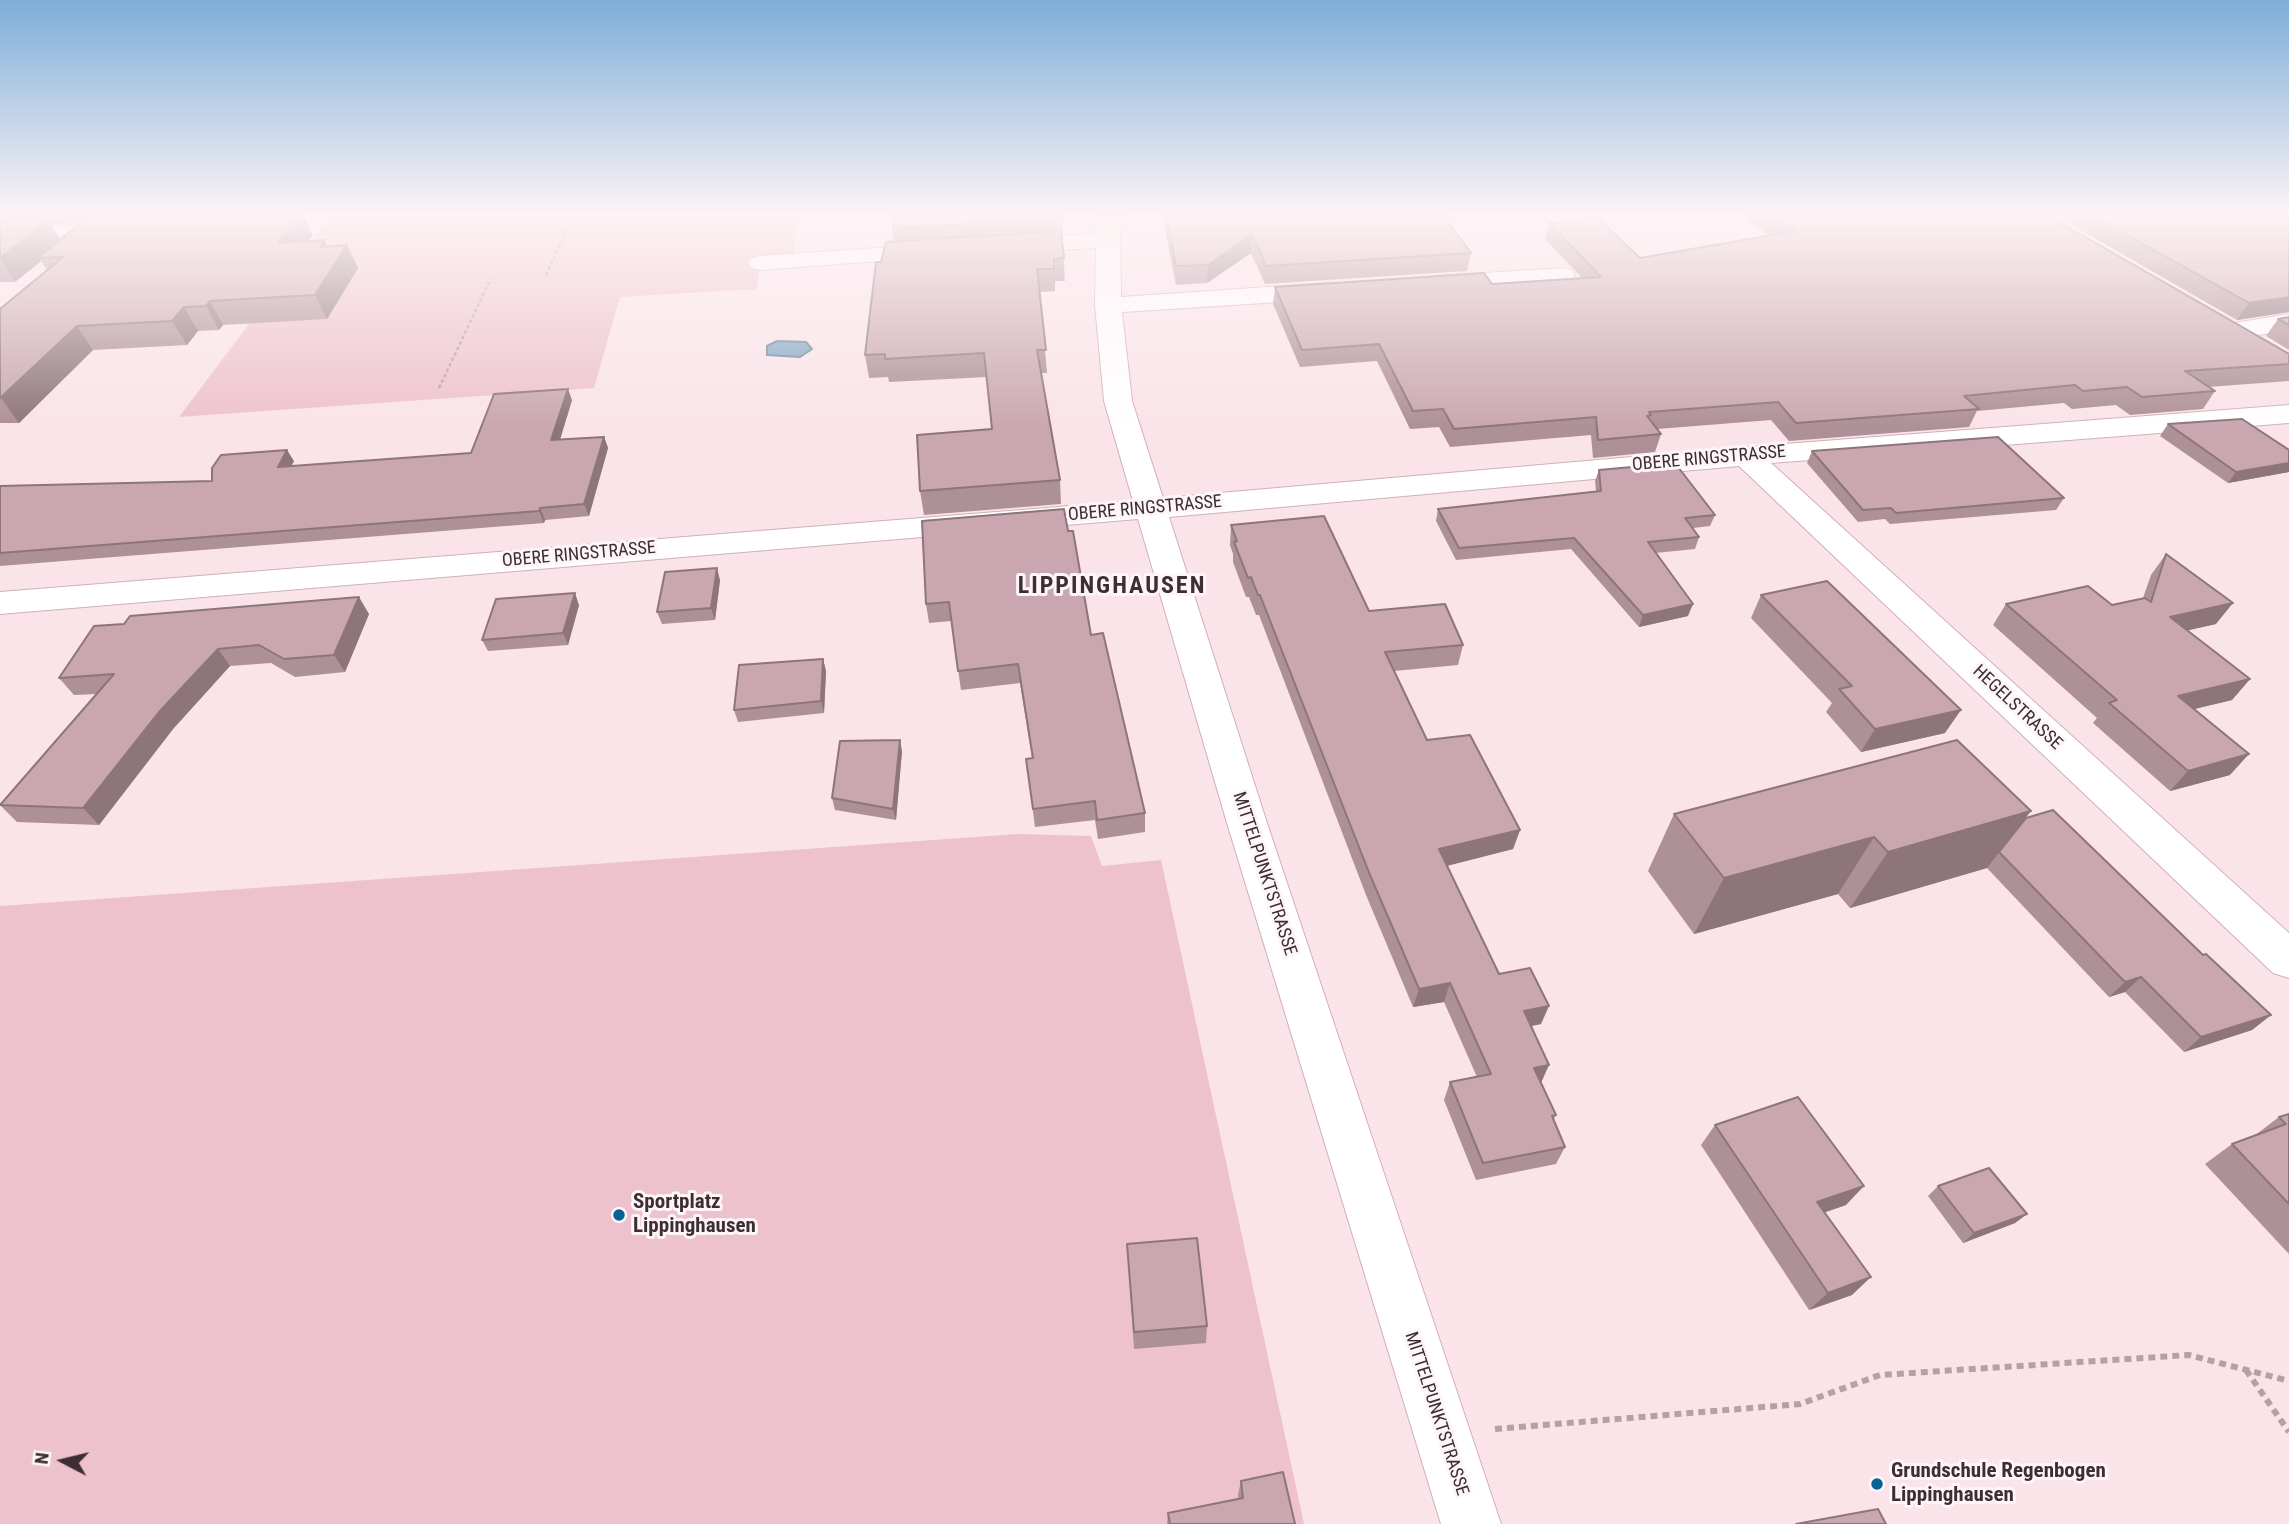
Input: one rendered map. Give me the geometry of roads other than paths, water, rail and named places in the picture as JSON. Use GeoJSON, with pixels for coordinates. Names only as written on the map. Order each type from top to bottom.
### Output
{"type":"FeatureCollection","features":[{"type":"Feature","properties":{"kind":"street","name":"MITTELPUNKTSTRASSE"},"geometry":{"type":"LineString","coordinates":[[1108,286],[1118,401],[1149,509],[1471,1524]]}},
{"type":"Feature","properties":{"kind":"street"},"geometry":{"type":"LineString","coordinates":[[1108,305],[1356,289]]}},
{"type":"Feature","properties":{"kind":"street"},"geometry":{"type":"LineString","coordinates":[[2210,317],[2267,351]]}},
{"type":"Feature","properties":{"kind":"street"},"geometry":{"type":"LineString","coordinates":[[2234,331],[2289,322]]}},
{"type":"Feature","properties":{"kind":"street","name":"OBERE RINGSTRASSE"},"geometry":{"type":"LineString","coordinates":[[0,603],[1149,509],[1746,456],[2289,414]]}},
{"type":"Feature","properties":{"kind":"street","name":"HEGELSTRASSE"},"geometry":{"type":"LineString","coordinates":[[1746,456],[2289,960]]}},
{"type":"Feature","properties":{"kind":"water"},"geometry":{"type":"Polygon","coordinates":[[[777,341],[806,342],[812,349],[800,357],[767,355],[767,346],[777,341]]]}},
{"type":"Feature","properties":{"kind":"place","name":"Sportplatz Lippinghausen"},"geometry":{"type":"Point","coordinates":[619,1215]}},
{"type":"Feature","properties":{"kind":"place","name":"Grundschule Regenbogen Lippinghausen"},"geometry":{"type":"Point","coordinates":[1877,1484]}},
{"type":"Feature","properties":{"kind":"district","name":"LIPPINGHAUSEN"},"geometry":{"type":"Point","coordinates":[1112,587]}}]}
